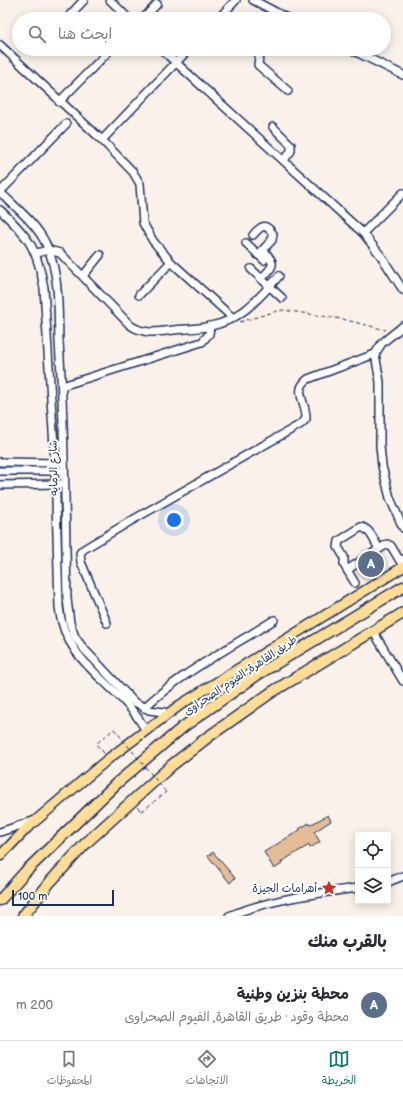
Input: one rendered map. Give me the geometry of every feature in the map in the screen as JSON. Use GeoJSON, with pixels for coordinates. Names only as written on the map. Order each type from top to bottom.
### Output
{"type":"FeatureCollection","features":[{"type":"Feature","properties":{"kind":"highway","name":"طريق القاهرة, الفيوم الصحراوى"},"geometry":{"type":"LineString","coordinates":[[0,900],[31,867],[117,783],[183,728],[257,675],[403,586]]}},
{"type":"Feature","properties":{"kind":"highway"},"geometry":{"type":"LineString","coordinates":[[23,916],[52,880],[86,843],[172,765],[241,713],[272,692],[403,612]]}},
{"type":"Feature","properties":{"kind":"main road"},"geometry":{"type":"LineString","coordinates":[[0,856],[18,837],[108,759],[180,705],[403,567]]}},
{"type":"Feature","properties":{"kind":"street"},"geometry":{"type":"LineString","coordinates":[[74,12],[84,0]]}},
{"type":"Feature","properties":{"kind":"street"},"geometry":{"type":"LineString","coordinates":[[110,0],[122,12]]}},
{"type":"Feature","properties":{"kind":"street"},"geometry":{"type":"LineString","coordinates":[[225,12],[236,0]]}},
{"type":"Feature","properties":{"kind":"street"},"geometry":{"type":"LineString","coordinates":[[253,0],[276,12]]}},
{"type":"Feature","properties":{"kind":"street"},"geometry":{"type":"LineString","coordinates":[[150,12],[157,4]]}},
{"type":"Feature","properties":{"kind":"street"},"geometry":{"type":"LineString","coordinates":[[0,44],[12,56]]}},
{"type":"Feature","properties":{"kind":"street"},"geometry":{"type":"LineString","coordinates":[[12,56],[59,102],[102,140],[133,172],[140,184],[143,223],[153,241],[171,262],[232,318]]}},
{"type":"Feature","properties":{"kind":"street"},"geometry":{"type":"LineString","coordinates":[[59,102],[104,56]]}},
{"type":"Feature","properties":{"kind":"street"},"geometry":{"type":"LineString","coordinates":[[169,56],[363,233],[381,256],[403,290]]}},
{"type":"Feature","properties":{"kind":"street"},"geometry":{"type":"LineString","coordinates":[[102,140],[182,56]]}},
{"type":"Feature","properties":{"kind":"street"},"geometry":{"type":"LineString","coordinates":[[260,56],[258,65],[288,91]]}},
{"type":"Feature","properties":{"kind":"street"},"geometry":{"type":"LineString","coordinates":[[364,56],[403,76]]}},
{"type":"Feature","properties":{"kind":"street"},"geometry":{"type":"LineString","coordinates":[[0,192],[66,124]]}},
{"type":"Feature","properties":{"kind":"street"},"geometry":{"type":"LineString","coordinates":[[273,127],[292,145],[291,151],[284,160]]}},
{"type":"Feature","properties":{"kind":"street","name":"شارع الرمايه"},"geometry":{"type":"LineString","coordinates":[[0,192],[33,224],[48,250],[54,271],[62,386],[67,608],[72,630],[79,644],[129,697],[144,708],[168,714]]}},
{"type":"Feature","properties":{"kind":"street"},"geometry":{"type":"LineString","coordinates":[[363,233],[402,196]]}},
{"type":"Feature","properties":{"kind":"street","name":"شارع الرمايه"},"geometry":{"type":"LineString","coordinates":[[0,210],[23,232],[36,253],[42,278],[46,307],[56,471],[59,607],[64,631],[76,653],[134,712],[146,730]]}},
{"type":"Feature","properties":{"kind":"street"},"geometry":{"type":"LineString","coordinates":[[253,235],[259,227],[262,226],[266,227],[273,233],[273,238],[262,255]]}},
{"type":"Feature","properties":{"kind":"street"},"geometry":{"type":"LineString","coordinates":[[246,243],[262,255],[271,259],[273,264],[262,279]]}},
{"type":"Feature","properties":{"kind":"street"},"geometry":{"type":"LineString","coordinates":[[36,253],[48,250],[60,253],[130,325],[139,330],[155,332],[210,326],[232,318],[252,304],[279,276]]}},
{"type":"Feature","properties":{"kind":"street"},"geometry":{"type":"LineString","coordinates":[[83,276],[100,255]]}},
{"type":"Feature","properties":{"kind":"street"},"geometry":{"type":"LineString","coordinates":[[139,295],[171,262]]}},
{"type":"Feature","properties":{"kind":"street"},"geometry":{"type":"LineString","coordinates":[[251,269],[282,298]]}},
{"type":"Feature","properties":{"kind":"street"},"geometry":{"type":"LineString","coordinates":[[62,386],[202,342],[209,334],[210,326]]}},
{"type":"Feature","properties":{"kind":"street"},"geometry":{"type":"LineString","coordinates":[[107,623],[81,562],[80,553],[104,537],[284,435],[305,421],[306,414],[300,390],[302,383],[308,379],[375,354],[382,344],[403,326]]}},
{"type":"Feature","properties":{"kind":"street"},"geometry":{"type":"LineString","coordinates":[[375,354],[380,382],[380,446],[382,466],[390,498],[403,528]]}},
{"type":"Feature","properties":{"kind":"street"},"geometry":{"type":"LineString","coordinates":[[0,462],[64,463]]}},
{"type":"Feature","properties":{"kind":"street"},"geometry":{"type":"LineString","coordinates":[[0,471],[64,471]]}},
{"type":"Feature","properties":{"kind":"street"},"geometry":{"type":"LineString","coordinates":[[0,485],[65,484]]}},
{"type":"Feature","properties":{"kind":"street"},"geometry":{"type":"LineString","coordinates":[[355,583],[343,564],[344,556],[338,545],[339,542],[342,538],[361,527],[364,527],[368,529],[379,549]]}},
{"type":"Feature","properties":{"kind":"street"},"geometry":{"type":"LineString","coordinates":[[347,570],[385,545],[390,545],[400,561],[403,559]]}},
{"type":"Feature","properties":{"kind":"street"},"geometry":{"type":"LineString","coordinates":[[144,708],[176,680],[274,620]]}},
{"type":"Feature","properties":{"kind":"street"},"geometry":{"type":"LineString","coordinates":[[373,631],[403,681]]}},
{"type":"Feature","properties":{"kind":"street"},"geometry":{"type":"LineString","coordinates":[[0,832],[37,820]]}},
{"type":"Feature","properties":{"kind":"street"},"geometry":{"type":"LineString","coordinates":[[391,881],[403,876]]}},
{"type":"Feature","properties":{"kind":"street"},"geometry":{"type":"LineString","coordinates":[[230,916],[253,908],[300,897],[355,888]]}},
{"type":"Feature","properties":{"kind":"path"},"geometry":{"type":"LineString","coordinates":[[232,318],[240,323],[283,310],[342,319],[375,328],[382,328],[394,333]]}},
{"type":"Feature","properties":{"kind":"path"},"geometry":{"type":"LineString","coordinates":[[108,759],[96,744],[114,729],[166,792],[141,812],[133,800]]}},
{"type":"Feature","properties":{"kind":"building"},"geometry":{"type":"Polygon","coordinates":[[[328,815],[331,821],[314,832],[320,842],[310,848],[309,845],[281,862],[282,864],[274,869],[264,852],[309,823],[310,825],[328,815]]]}},
{"type":"Feature","properties":{"kind":"building"},"geometry":{"type":"Polygon","coordinates":[[[213,852],[235,878],[230,883],[208,856],[213,852]]]}},
{"type":"Feature","properties":{"kind":"place","name":"محطة بنزين وطنية"},"geometry":{"type":"Point","coordinates":[371,564]}},
{"type":"Feature","properties":{"kind":"place","name":"أهرامات الجيزة"},"geometry":{"type":"Point","coordinates":[329,888]}}]}
